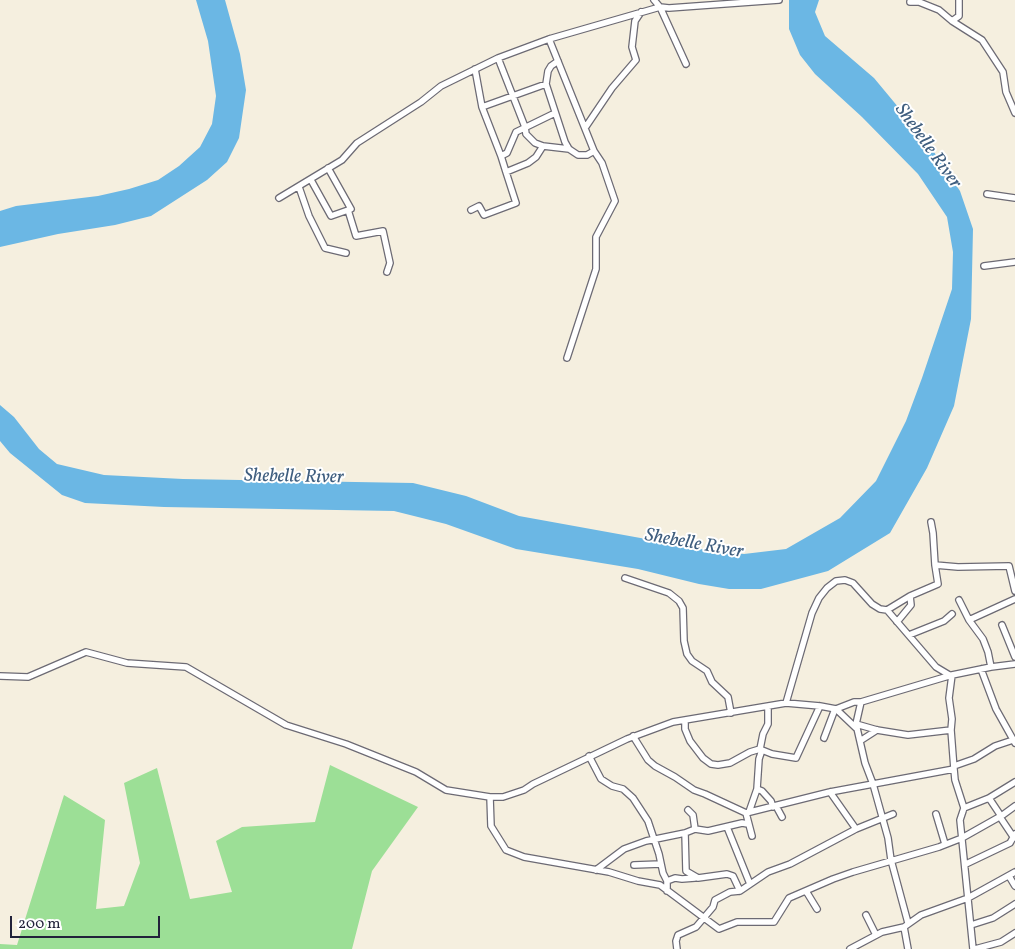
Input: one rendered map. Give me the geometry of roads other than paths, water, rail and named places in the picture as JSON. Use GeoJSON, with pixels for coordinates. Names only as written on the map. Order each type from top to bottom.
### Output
{"type":"FeatureCollection","features":[{"type":"Feature","properties":{"kind":"street"},"geometry":{"type":"LineString","coordinates":[[654,0],[660,7],[686,64]]}},
{"type":"Feature","properties":{"kind":"street"},"geometry":{"type":"LineString","coordinates":[[279,198],[342,160],[357,143],[421,102],[441,86],[466,72],[498,58],[549,39],[660,7],[779,0]]}},
{"type":"Feature","properties":{"kind":"street"},"geometry":{"type":"LineString","coordinates":[[952,21],[959,16],[959,0]]}},
{"type":"Feature","properties":{"kind":"street"},"geometry":{"type":"LineString","coordinates":[[910,2],[919,2],[939,10],[952,21],[982,40],[1003,72],[1006,92],[1015,113]]}},
{"type":"Feature","properties":{"kind":"street"},"geometry":{"type":"LineString","coordinates":[[585,128],[612,88],[636,60],[632,47],[635,21],[641,12]]}},
{"type":"Feature","properties":{"kind":"street"},"geometry":{"type":"LineString","coordinates":[[549,39],[594,151],[602,163],[615,201],[596,237],[596,269],[567,358]]}},
{"type":"Feature","properties":{"kind":"street"},"geometry":{"type":"LineString","coordinates":[[498,58],[526,134],[535,143],[543,146],[569,149],[578,155],[587,156],[594,151]]}},
{"type":"Feature","properties":{"kind":"street"},"geometry":{"type":"LineString","coordinates":[[558,61],[548,71],[546,84],[569,149]]}},
{"type":"Feature","properties":{"kind":"street"},"geometry":{"type":"LineString","coordinates":[[471,210],[479,206],[484,215],[516,203],[501,156],[482,107],[475,69]]}},
{"type":"Feature","properties":{"kind":"street"},"geometry":{"type":"LineString","coordinates":[[482,107],[546,84]]}},
{"type":"Feature","properties":{"kind":"street"},"geometry":{"type":"LineString","coordinates":[[501,156],[507,153],[516,132],[555,113]]}},
{"type":"Feature","properties":{"kind":"street"},"geometry":{"type":"LineString","coordinates":[[506,172],[528,163],[536,157],[543,146]]}},
{"type":"Feature","properties":{"kind":"street"},"geometry":{"type":"LineString","coordinates":[[328,168],[351,209],[348,210],[356,236],[383,231],[390,263],[387,272]]}},
{"type":"Feature","properties":{"kind":"street"},"geometry":{"type":"LineString","coordinates":[[311,180],[331,216],[348,210]]}},
{"type":"Feature","properties":{"kind":"street"},"geometry":{"type":"LineString","coordinates":[[299,187],[308,216],[325,248],[346,253]]}},
{"type":"Feature","properties":{"kind":"street"},"geometry":{"type":"LineString","coordinates":[[987,194],[1015,198]]}},
{"type":"Feature","properties":{"kind":"street"},"geometry":{"type":"LineString","coordinates":[[984,266],[1015,262]]}},
{"type":"Feature","properties":{"kind":"street"},"geometry":{"type":"LineString","coordinates":[[786,703],[812,613],[819,598],[827,588],[836,582],[845,580],[853,583],[872,604],[880,609],[887,610],[910,596],[938,584],[935,565],[934,533],[931,522]]}},
{"type":"Feature","properties":{"kind":"street"},"geometry":{"type":"LineString","coordinates":[[935,565],[958,567],[1012,566],[1015,591]]}},
{"type":"Feature","properties":{"kind":"street"},"geometry":{"type":"LineString","coordinates":[[625,578],[669,593],[679,601],[684,608],[684,641],[687,654],[692,661],[707,671],[712,682],[728,697],[732,713]]}},
{"type":"Feature","properties":{"kind":"street"},"geometry":{"type":"LineString","coordinates":[[897,622],[910,605],[910,596]]}},
{"type":"Feature","properties":{"kind":"street"},"geometry":{"type":"LineString","coordinates":[[959,600],[969,620],[983,639],[991,667]]}},
{"type":"Feature","properties":{"kind":"street"},"geometry":{"type":"LineString","coordinates":[[969,620],[1015,600]]}},
{"type":"Feature","properties":{"kind":"street"},"geometry":{"type":"LineString","coordinates":[[887,610],[936,667],[951,675]]}},
{"type":"Feature","properties":{"kind":"street"},"geometry":{"type":"LineString","coordinates":[[909,635],[944,621],[952,614]]}},
{"type":"Feature","properties":{"kind":"street"},"geometry":{"type":"LineString","coordinates":[[1002,625],[1015,657]]}},
{"type":"Feature","properties":{"kind":"street"},"geometry":{"type":"LineString","coordinates":[[0,676],[28,676],[86,652],[127,663],[186,667],[286,724],[346,744],[416,772],[446,790],[490,797],[503,797],[524,790],[589,756],[633,736],[673,722],[786,703],[835,709],[857,728],[908,734],[951,730]]}},
{"type":"Feature","properties":{"kind":"street"},"geometry":{"type":"LineString","coordinates":[[824,738],[835,709],[951,675],[1015,664]]}},
{"type":"Feature","properties":{"kind":"street"},"geometry":{"type":"LineString","coordinates":[[633,736],[648,760],[694,790],[747,812],[774,807],[830,792],[855,789],[954,767],[974,759],[994,746],[1014,742],[996,709],[981,669]]}},
{"type":"Feature","properties":{"kind":"street"},"geometry":{"type":"LineString","coordinates":[[951,675],[949,698],[955,780],[964,808],[960,820],[974,949],[1001,942],[1014,935]]}},
{"type":"Feature","properties":{"kind":"street"},"geometry":{"type":"LineString","coordinates":[[861,702],[857,728],[865,763],[882,818],[906,925],[908,949]]}},
{"type":"Feature","properties":{"kind":"street"},"geometry":{"type":"LineString","coordinates":[[685,720],[685,729],[690,741],[703,758],[711,764],[730,764],[750,752],[761,750],[796,758],[820,706]]}},
{"type":"Feature","properties":{"kind":"street"},"geometry":{"type":"LineString","coordinates":[[752,836],[747,812],[756,789],[763,734],[768,724],[768,707]]}},
{"type":"Feature","properties":{"kind":"street"},"geometry":{"type":"LineString","coordinates":[[860,741],[877,730]]}},
{"type":"Feature","properties":{"kind":"street"},"geometry":{"type":"LineString","coordinates":[[761,750],[770,757]]}},
{"type":"Feature","properties":{"kind":"street"},"geometry":{"type":"LineString","coordinates":[[589,756],[601,779],[612,786],[623,789],[633,798],[648,821],[667,881],[667,890]]}},
{"type":"Feature","properties":{"kind":"street"},"geometry":{"type":"LineString","coordinates":[[964,808],[989,798],[1015,782]]}},
{"type":"Feature","properties":{"kind":"street"},"geometry":{"type":"LineString","coordinates":[[756,789],[762,791],[782,817]]}},
{"type":"Feature","properties":{"kind":"street"},"geometry":{"type":"LineString","coordinates":[[830,792],[856,829]]}},
{"type":"Feature","properties":{"kind":"street"},"geometry":{"type":"LineString","coordinates":[[490,797],[491,826],[506,850],[524,857],[609,872],[638,881],[660,885],[719,929],[737,922],[774,922],[789,898],[833,879],[939,847],[962,838],[1015,806]]}},
{"type":"Feature","properties":{"kind":"street"},"geometry":{"type":"LineString","coordinates":[[966,864],[1010,843],[1014,836],[989,798]]}},
{"type":"Feature","properties":{"kind":"street"},"geometry":{"type":"LineString","coordinates":[[688,810],[693,815],[695,829]]}},
{"type":"Feature","properties":{"kind":"street"},"geometry":{"type":"LineString","coordinates":[[677,949],[676,941],[678,936],[696,927],[713,907],[715,900],[730,892],[740,891],[768,872],[790,864],[856,829],[893,814]]}},
{"type":"Feature","properties":{"kind":"street"},"geometry":{"type":"LineString","coordinates":[[936,814],[945,844]]}},
{"type":"Feature","properties":{"kind":"street"},"geometry":{"type":"LineString","coordinates":[[596,870],[624,849],[646,841],[685,833],[695,829],[708,831],[742,823],[748,824]]}},
{"type":"Feature","properties":{"kind":"street"},"geometry":{"type":"LineString","coordinates":[[728,827],[750,884]]}},
{"type":"Feature","properties":{"kind":"street"},"geometry":{"type":"LineString","coordinates":[[685,833],[686,871],[695,878]]}},
{"type":"Feature","properties":{"kind":"street"},"geometry":{"type":"LineString","coordinates":[[634,865],[661,864]]}},
{"type":"Feature","properties":{"kind":"street"},"geometry":{"type":"LineString","coordinates":[[850,949],[882,932],[906,925],[921,915],[968,898],[1015,872]]}},
{"type":"Feature","properties":{"kind":"street"},"geometry":{"type":"LineString","coordinates":[[667,881],[675,878],[682,880],[727,874],[733,876],[740,891]]}},
{"type":"Feature","properties":{"kind":"street"},"geometry":{"type":"LineString","coordinates":[[1009,876],[1015,886]]}},
{"type":"Feature","properties":{"kind":"street"},"geometry":{"type":"LineString","coordinates":[[806,891],[818,909]]}},
{"type":"Feature","properties":{"kind":"street"},"geometry":{"type":"LineString","coordinates":[[971,925],[993,918],[1015,904]]}},
{"type":"Feature","properties":{"kind":"street"},"geometry":{"type":"LineString","coordinates":[[866,915],[876,935]]}},
{"type":"Feature","properties":{"kind":"water"},"geometry":{"type":"Polygon","coordinates":[[[196,0],[225,0],[240,54],[246,90],[239,138],[227,162],[207,180],[151,216],[115,225],[58,234],[0,247],[0,211],[16,206],[98,196],[158,180],[179,166],[200,147],[212,124],[216,96],[208,41],[196,0]]]}},
{"type":"Feature","properties":{"kind":"water","name":"Shebelle River"},"geometry":{"type":"Polygon","coordinates":[[[789,0],[819,0],[815,12],[825,36],[874,78],[928,143],[960,191],[973,229],[971,319],[954,406],[927,468],[890,533],[828,571],[761,589],[729,589],[699,584],[638,569],[516,549],[446,524],[394,511],[164,507],[85,503],[62,495],[10,453],[0,441],[0,405],[14,417],[39,449],[57,464],[104,475],[183,479],[413,483],[466,496],[519,516],[657,541],[674,546],[744,554],[786,549],[840,518],[876,481],[906,421],[952,289],[953,252],[947,217],[918,174],[862,117],[815,74],[800,55],[789,29],[789,0]]]}}]}
